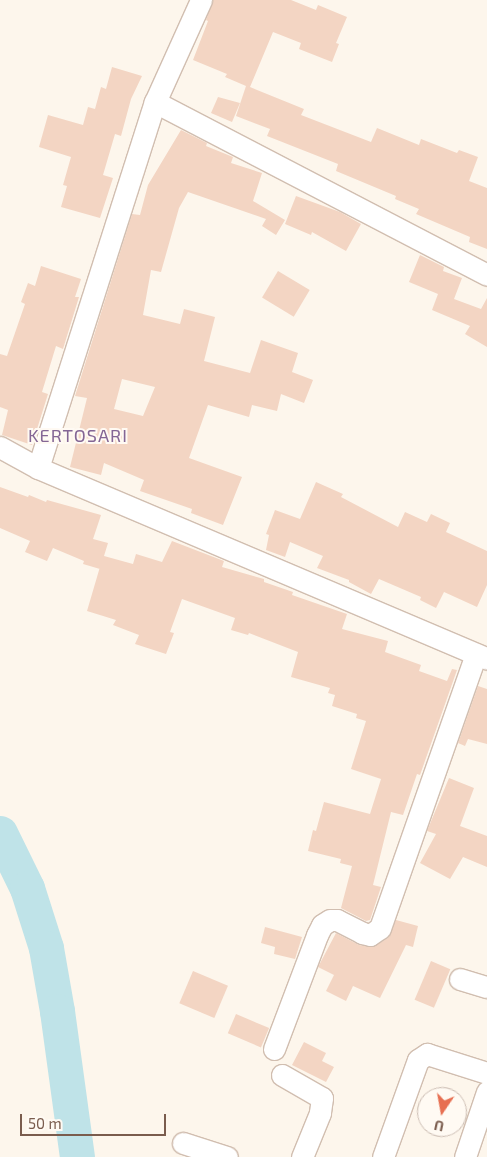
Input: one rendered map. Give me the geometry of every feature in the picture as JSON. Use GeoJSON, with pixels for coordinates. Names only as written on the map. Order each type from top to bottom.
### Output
{"type":"FeatureCollection","features":[{"type":"Feature","properties":{"kind":"street"},"geometry":{"type":"LineString","coordinates":[[38,468],[154,102],[201,0]]}},
{"type":"Feature","properties":{"kind":"street"},"geometry":{"type":"LineString","coordinates":[[154,102],[487,275]]}},
{"type":"Feature","properties":{"kind":"street"},"geometry":{"type":"LineString","coordinates":[[0,447],[38,468],[481,656],[380,928],[370,935],[362,934],[337,920],[330,920],[322,926],[274,1049]]}},
{"type":"Feature","properties":{"kind":"street"},"geometry":{"type":"LineString","coordinates":[[460,979],[487,987]]}},
{"type":"Feature","properties":{"kind":"street"},"geometry":{"type":"LineString","coordinates":[[383,1157],[418,1060],[427,1054],[487,1072]]}},
{"type":"Feature","properties":{"kind":"street"},"geometry":{"type":"LineString","coordinates":[[282,1075],[322,1098],[320,1113],[302,1157]]}},
{"type":"Feature","properties":{"kind":"street"},"geometry":{"type":"LineString","coordinates":[[465,1157],[487,1092]]}},
{"type":"Feature","properties":{"kind":"street"},"geometry":{"type":"LineString","coordinates":[[182,1143],[227,1157]]}},
{"type":"Feature","properties":{"kind":"building"},"geometry":{"type":"Polygon","coordinates":[[[213,0],[291,0],[316,10],[318,5],[347,17],[336,43],[339,44],[332,62],[299,49],[301,43],[273,32],[250,87],[304,109],[301,115],[371,142],[377,128],[419,145],[421,139],[457,153],[459,150],[478,157],[469,181],[487,188],[487,249],[469,242],[470,237],[416,214],[419,209],[395,199],[396,196],[336,171],[338,164],[267,136],[270,129],[236,116],[246,86],[225,77],[227,74],[193,60],[208,21],[206,20],[213,0]]]}},
{"type":"Feature","properties":{"kind":"building"},"geometry":{"type":"Polygon","coordinates":[[[112,67],[142,76],[131,99],[121,136],[115,134],[103,175],[113,178],[100,218],[61,207],[67,186],[63,185],[71,157],[39,147],[48,115],[83,125],[88,107],[95,109],[101,87],[106,89],[112,67]]]}},
{"type":"Feature","properties":{"kind":"building"},"geometry":{"type":"Polygon","coordinates":[[[218,97],[240,103],[232,122],[211,113],[218,97]]]}},
{"type":"Feature","properties":{"kind":"building"},"geometry":{"type":"Polygon","coordinates":[[[181,130],[207,143],[206,146],[233,157],[231,163],[262,173],[253,201],[285,220],[276,235],[262,226],[266,219],[188,192],[179,208],[161,272],[151,270],[143,315],[180,324],[184,309],[215,317],[204,361],[250,373],[261,340],[298,353],[292,372],[313,380],[304,403],[281,394],[277,411],[252,405],[249,417],[208,405],[189,458],[242,477],[223,525],[191,513],[192,509],[140,491],[144,480],[104,463],[101,475],[70,467],[87,398],[75,396],[132,214],[140,215],[148,185],[181,130]],[[122,379],[114,409],[143,416],[155,387],[122,379]]]}},
{"type":"Feature","properties":{"kind":"building"},"geometry":{"type":"Polygon","coordinates":[[[296,196],[340,212],[361,224],[346,251],[312,232],[311,235],[285,224],[296,196]]]}},
{"type":"Feature","properties":{"kind":"building"},"geometry":{"type":"Polygon","coordinates":[[[420,255],[444,267],[443,271],[462,278],[454,299],[481,309],[487,298],[487,347],[465,334],[470,326],[432,310],[438,294],[409,282],[420,255]]]}},
{"type":"Feature","properties":{"kind":"building"},"geometry":{"type":"Polygon","coordinates":[[[41,266],[81,279],[75,297],[79,297],[63,349],[56,346],[42,392],[48,394],[32,445],[2,435],[8,410],[0,407],[0,354],[7,356],[25,304],[21,302],[28,283],[35,286],[41,266]]]}},
{"type":"Feature","properties":{"kind":"building"},"geometry":{"type":"Polygon","coordinates":[[[278,271],[310,290],[294,317],[262,298],[278,271]]]}},
{"type":"Feature","properties":{"kind":"building"},"geometry":{"type":"Polygon","coordinates":[[[316,482],[343,494],[341,497],[398,527],[405,512],[427,522],[431,514],[450,523],[446,532],[487,551],[487,585],[477,607],[444,592],[436,608],[420,600],[421,597],[379,579],[371,594],[349,582],[349,580],[317,568],[323,556],[290,542],[285,557],[266,550],[269,535],[266,534],[275,510],[300,519],[316,482]]]}},
{"type":"Feature","properties":{"kind":"building"},"geometry":{"type":"Polygon","coordinates":[[[0,487],[46,502],[47,500],[101,515],[93,539],[108,543],[104,556],[133,564],[136,554],[162,562],[172,541],[224,561],[222,567],[264,579],[264,582],[293,592],[292,595],[347,614],[342,629],[388,641],[385,652],[421,665],[419,671],[447,681],[452,669],[457,670],[420,775],[417,774],[403,815],[391,812],[373,885],[381,887],[370,920],[366,921],[341,908],[352,866],[340,863],[341,859],[308,851],[313,830],[316,831],[324,802],[370,814],[381,779],[351,769],[366,721],[356,718],[357,714],[332,706],[335,695],[328,693],[330,688],[291,677],[298,652],[249,633],[248,635],[231,630],[235,618],[182,599],[170,632],[174,633],[166,654],[135,644],[139,635],[113,625],[116,620],[87,611],[99,569],[83,564],[84,561],[53,548],[47,561],[25,552],[30,541],[0,528],[0,487]]]}},
{"type":"Feature","properties":{"kind":"building"},"geometry":{"type":"Polygon","coordinates":[[[478,686],[487,689],[487,744],[468,739],[465,746],[458,743],[478,686]]]}},
{"type":"Feature","properties":{"kind":"building"},"geometry":{"type":"Polygon","coordinates":[[[449,778],[474,788],[460,826],[487,836],[487,867],[463,857],[450,879],[420,863],[436,834],[427,831],[449,778]]]}},
{"type":"Feature","properties":{"kind":"building"},"geometry":{"type":"Polygon","coordinates":[[[396,920],[418,926],[413,947],[406,945],[380,998],[353,986],[346,1001],[326,991],[334,975],[318,967],[336,933],[359,945],[373,947],[388,938],[396,920]]]}},
{"type":"Feature","properties":{"kind":"building"},"geometry":{"type":"Polygon","coordinates":[[[265,927],[302,937],[295,959],[274,954],[275,947],[261,943],[265,927]]]}},
{"type":"Feature","properties":{"kind":"building"},"geometry":{"type":"Polygon","coordinates":[[[431,961],[450,969],[434,1008],[415,1000],[431,961]]]}},
{"type":"Feature","properties":{"kind":"building"},"geometry":{"type":"Polygon","coordinates":[[[193,971],[228,986],[214,1018],[179,1003],[193,971]]]}},
{"type":"Feature","properties":{"kind":"building"},"geometry":{"type":"Polygon","coordinates":[[[236,1014],[269,1028],[261,1047],[228,1033],[236,1014]]]}},
{"type":"Feature","properties":{"kind":"building"},"geometry":{"type":"Polygon","coordinates":[[[304,1042],[326,1053],[322,1061],[334,1067],[326,1082],[292,1065],[304,1042]]]}},
{"type":"Feature","properties":{"kind":"waterway"},"geometry":{"type":"LineString","coordinates":[[0,833],[27,888],[46,948],[57,1011],[77,1157]]}},
{"type":"Feature","properties":{"kind":"district","name":"KERTOSARI"},"geometry":{"type":"Point","coordinates":[78,435]}}]}
